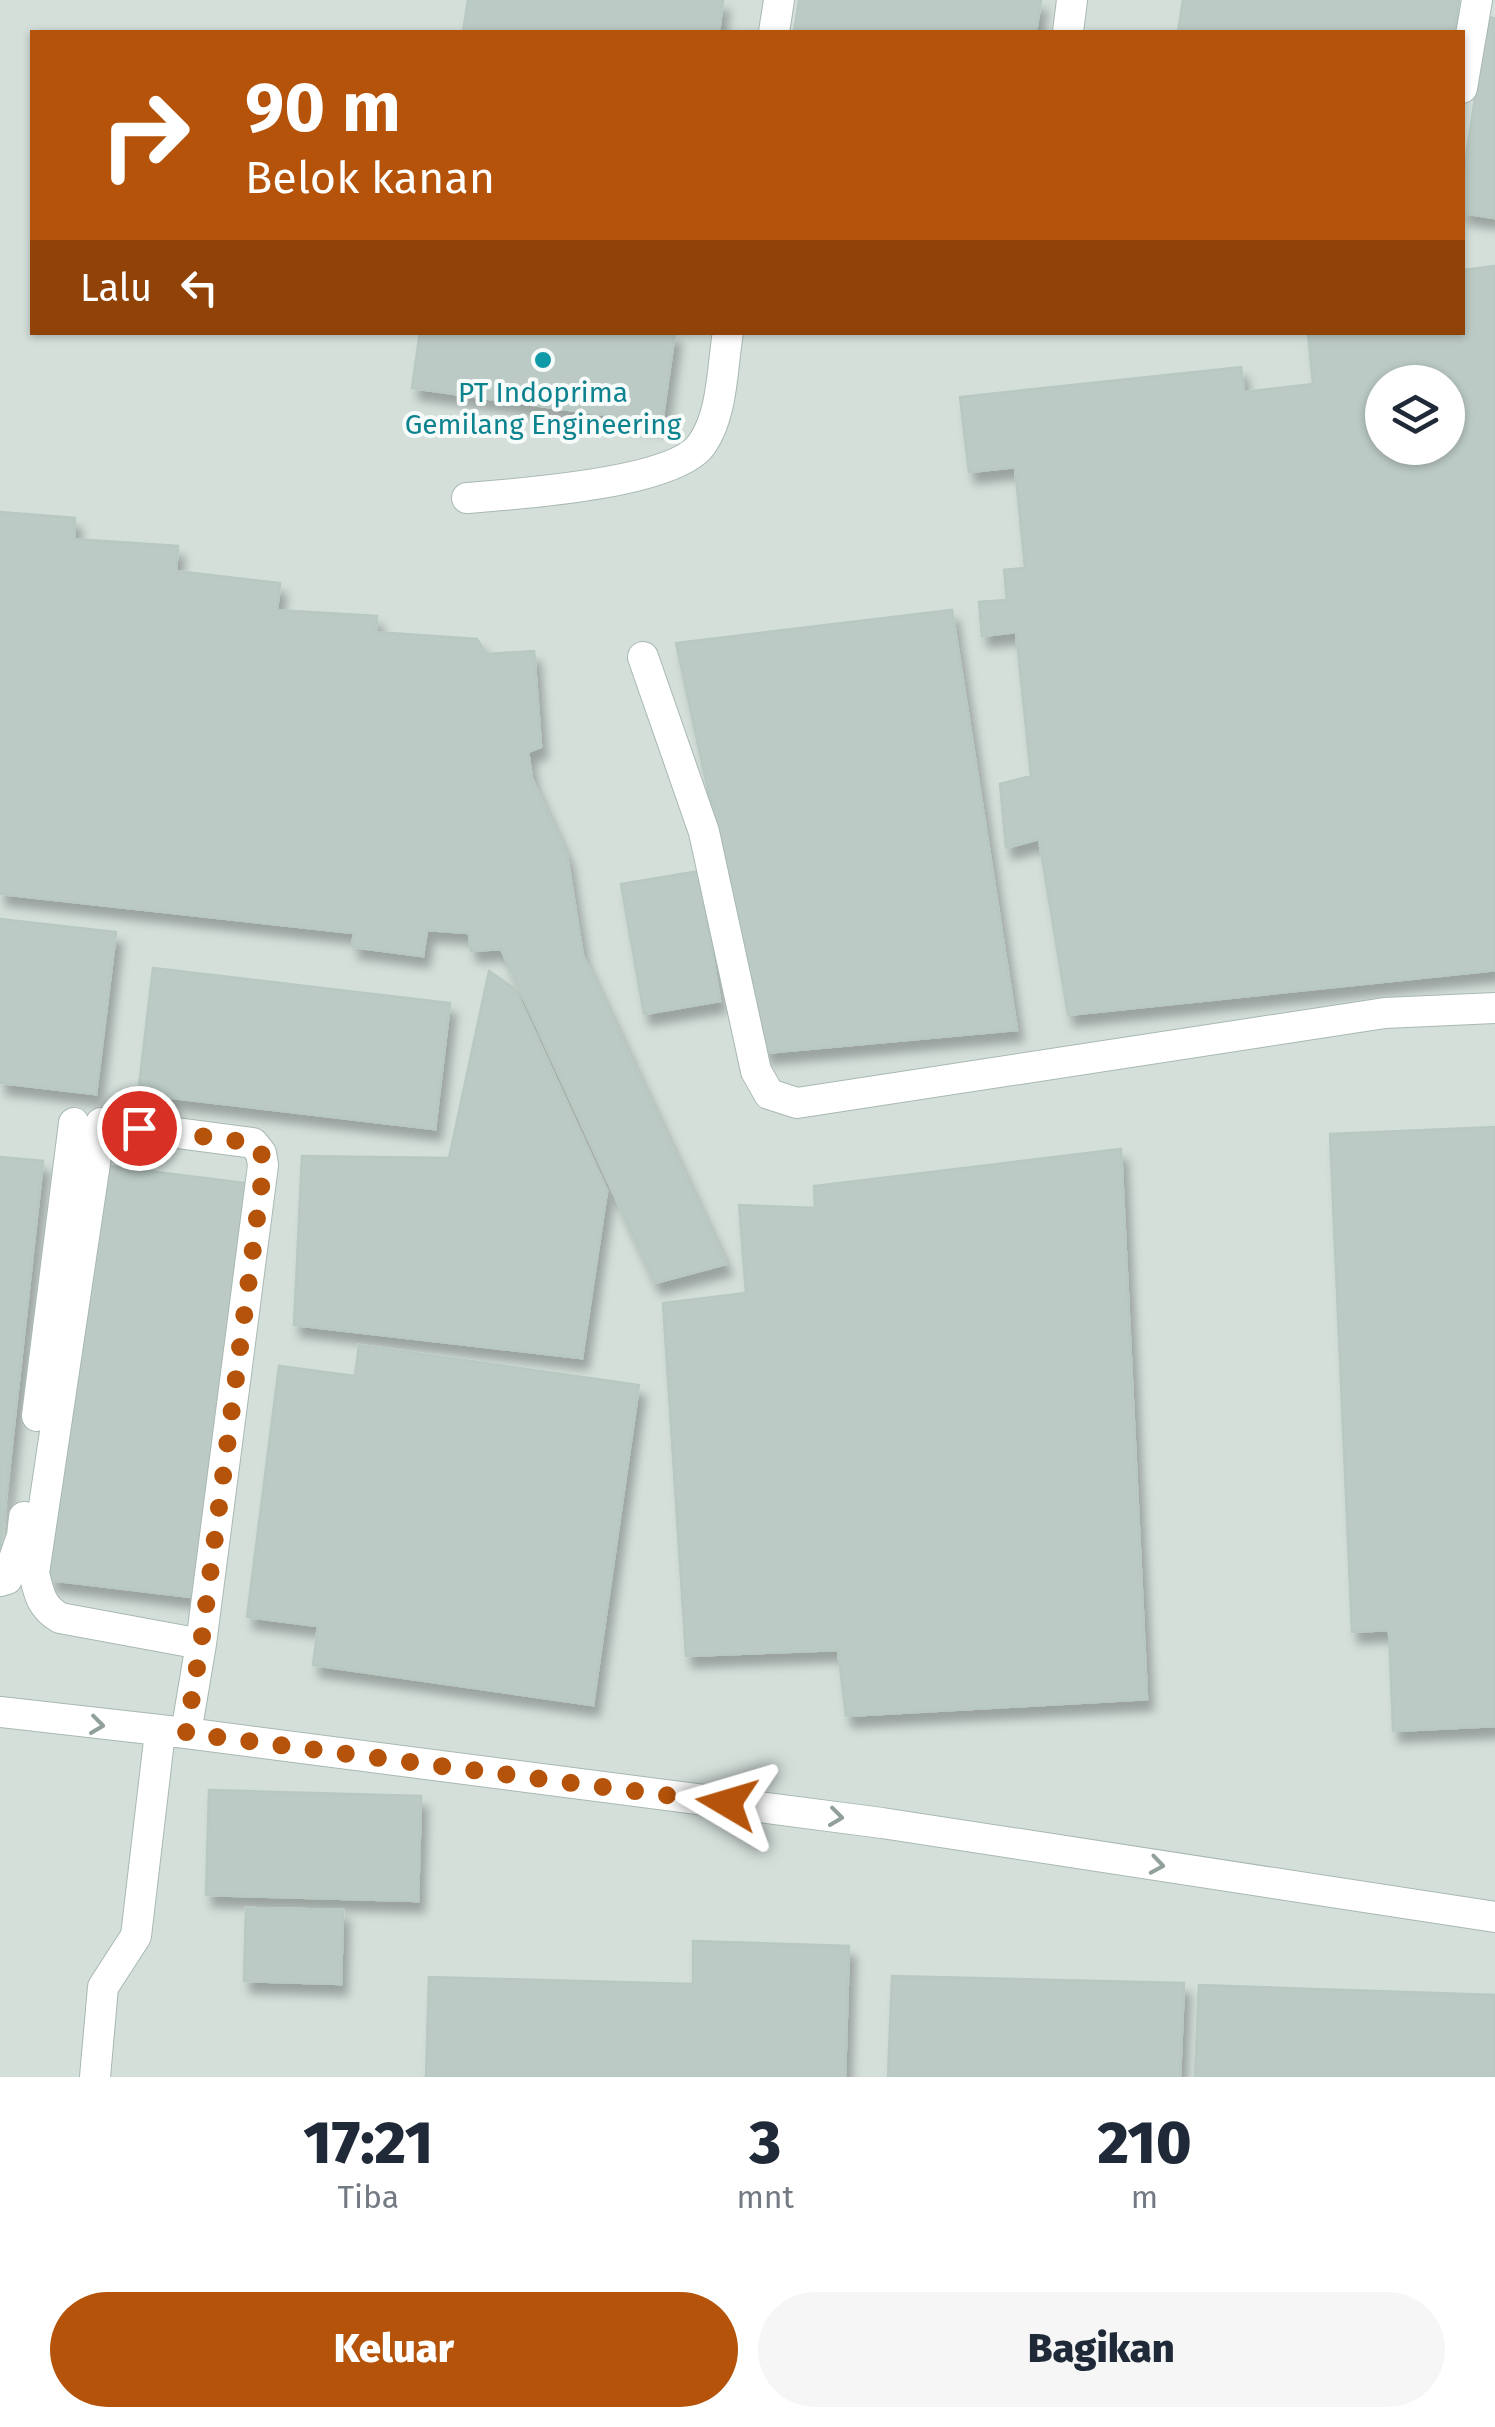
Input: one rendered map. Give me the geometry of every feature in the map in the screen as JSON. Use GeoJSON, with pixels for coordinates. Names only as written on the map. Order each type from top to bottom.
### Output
{"type":"FeatureCollection","features":[{"type":"Feature","properties":{"kind":"lane"},"geometry":{"type":"LineString","coordinates":[[774,30],[779,0]]}},
{"type":"Feature","properties":{"kind":"lane"},"geometry":{"type":"LineString","coordinates":[[1068,30],[1072,0]]}},
{"type":"Feature","properties":{"kind":"lane"},"geometry":{"type":"LineString","coordinates":[[1465,70],[1477,0]]}},
{"type":"Feature","properties":{"kind":"lane"},"geometry":{"type":"LineString","coordinates":[[467,498],[556,491],[673,466],[701,447],[714,420],[728,335]]}},
{"type":"Feature","properties":{"kind":"lane"},"geometry":{"type":"LineString","coordinates":[[644,656],[704,832],[756,1071],[770,1094],[798,1102],[1385,1013],[1495,1008]]}},
{"type":"Feature","properties":{"kind":"lane"},"geometry":{"type":"LineString","coordinates":[[0,1581],[6,1579],[22,1536],[74,1122]]}},
{"type":"Feature","properties":{"kind":"lane"},"geometry":{"type":"LineString","coordinates":[[95,2077],[103,1987],[136,1936],[173,1733],[201,1644],[264,1165],[261,1152],[253,1143],[101,1123],[34,1573],[41,1602],[47,1611],[60,1618],[201,1644]]}},
{"type":"Feature","properties":{"kind":"lane"},"geometry":{"type":"LineString","coordinates":[[0,1712],[882,1823],[1495,1917]]}},
{"type":"Feature","properties":{"kind":"shaded area"},"geometry":{"type":"Polygon","coordinates":[[[0,0],[1495,0],[1495,2077],[0,2077],[0,0]]]}},
{"type":"Feature","properties":{"kind":"building"},"geometry":{"type":"Polygon","coordinates":[[[468,0],[723,0],[719,30],[463,30],[468,0]]]}},
{"type":"Feature","properties":{"kind":"building"},"geometry":{"type":"Polygon","coordinates":[[[799,0],[1041,0],[1036,30],[794,30],[799,0]]]}},
{"type":"Feature","properties":{"kind":"building"},"geometry":{"type":"Polygon","coordinates":[[[1183,0],[1459,0],[1454,30],[1178,30],[1183,0]]]}},
{"type":"Feature","properties":{"kind":"building"},"geometry":{"type":"Polygon","coordinates":[[[1487,17],[1495,18],[1495,218],[1465,213],[1465,165],[1487,17]]]}},
{"type":"Feature","properties":{"kind":"building"},"geometry":{"type":"Polygon","coordinates":[[[1495,266],[1495,970],[1068,1015],[1039,839],[1006,848],[1000,784],[1031,776],[1016,632],[982,636],[979,602],[1007,600],[1004,570],[1025,568],[1015,467],[969,472],[960,397],[1241,367],[1244,392],[1313,384],[1308,335],[1465,335],[1465,270],[1495,266]]]}},
{"type":"Feature","properties":{"kind":"building","name":"PT Indoprima Gemilang Engineering"},"geometry":{"type":"Polygon","coordinates":[[[420,335],[675,335],[662,423],[412,388],[420,335]]]}},
{"type":"Feature","properties":{"kind":"building"},"geometry":{"type":"Polygon","coordinates":[[[0,512],[75,518],[74,539],[178,546],[176,571],[280,583],[277,610],[377,616],[376,632],[477,639],[486,654],[534,651],[541,747],[528,752],[532,779],[567,856],[583,956],[726,1264],[655,1283],[501,949],[471,951],[469,933],[427,930],[423,956],[352,947],[354,933],[0,894],[0,512]]]}},
{"type":"Feature","properties":{"kind":"building"},"geometry":{"type":"Polygon","coordinates":[[[952,610],[1017,1030],[765,1053],[676,643],[952,610]]]}},
{"type":"Feature","properties":{"kind":"building"},"geometry":{"type":"Polygon","coordinates":[[[699,871],[720,1001],[644,1014],[621,884],[699,871]]]}},
{"type":"Feature","properties":{"kind":"building"},"geometry":{"type":"Polygon","coordinates":[[[0,919],[116,932],[96,1094],[0,1083],[0,919]]]}},
{"type":"Feature","properties":{"kind":"building"},"geometry":{"type":"Polygon","coordinates":[[[153,968],[450,1003],[435,1129],[138,1094],[153,968]]]}},
{"type":"Feature","properties":{"kind":"building"},"geometry":{"type":"Polygon","coordinates":[[[489,971],[515,989],[607,1191],[582,1358],[294,1325],[302,1156],[449,1158],[489,971]]]}},
{"type":"Feature","properties":{"kind":"building"},"geometry":{"type":"Polygon","coordinates":[[[1495,1127],[1495,1726],[1393,1731],[1389,1630],[1352,1632],[1330,1134],[1495,1127]]]}},
{"type":"Feature","properties":{"kind":"building"},"geometry":{"type":"Polygon","coordinates":[[[1121,1149],[1147,1699],[846,1716],[838,1650],[686,1656],[663,1303],[746,1293],[739,1205],[815,1208],[814,1186],[1121,1149]]]}},
{"type":"Feature","properties":{"kind":"building"},"geometry":{"type":"Polygon","coordinates":[[[0,1157],[43,1161],[0,1553],[0,1157]]]}},
{"type":"Feature","properties":{"kind":"building"},"geometry":{"type":"Polygon","coordinates":[[[101,1165],[253,1184],[201,1598],[49,1580],[101,1165]]]}},
{"type":"Feature","properties":{"kind":"building"},"geometry":{"type":"Polygon","coordinates":[[[359,1345],[639,1385],[593,1705],[313,1665],[318,1626],[247,1617],[279,1366],[355,1376],[359,1345]]]}},
{"type":"Feature","properties":{"kind":"building"},"geometry":{"type":"Polygon","coordinates":[[[209,1790],[421,1796],[418,1901],[206,1895],[209,1790]]]}},
{"type":"Feature","properties":{"kind":"building"},"geometry":{"type":"Polygon","coordinates":[[[246,1908],[343,1910],[341,1984],[244,1981],[246,1908]]]}},
{"type":"Feature","properties":{"kind":"building"},"geometry":{"type":"Polygon","coordinates":[[[693,1941],[849,1946],[845,2077],[426,2077],[429,1977],[693,1984],[693,1941]]]}},
{"type":"Feature","properties":{"kind":"building"},"geometry":{"type":"Polygon","coordinates":[[[892,1976],[1184,1983],[1180,2077],[888,2077],[892,1976]]]}},
{"type":"Feature","properties":{"kind":"building"},"geometry":{"type":"Polygon","coordinates":[[[1199,1985],[1495,1995],[1495,2077],[1195,2077],[1199,1985]]]}},
{"type":"Feature","properties":{"kind":"place","name":"PT Indoprima Gemilang Engineering"},"geometry":{"type":"Point","coordinates":[543,360]}},
{"type":"Feature","properties":{"kind":"route"},"geometry":{"type":"LineString","coordinates":[[139,1128],[253,1143],[261,1152],[264,1165],[186,1733],[727,1803]]}}]}
